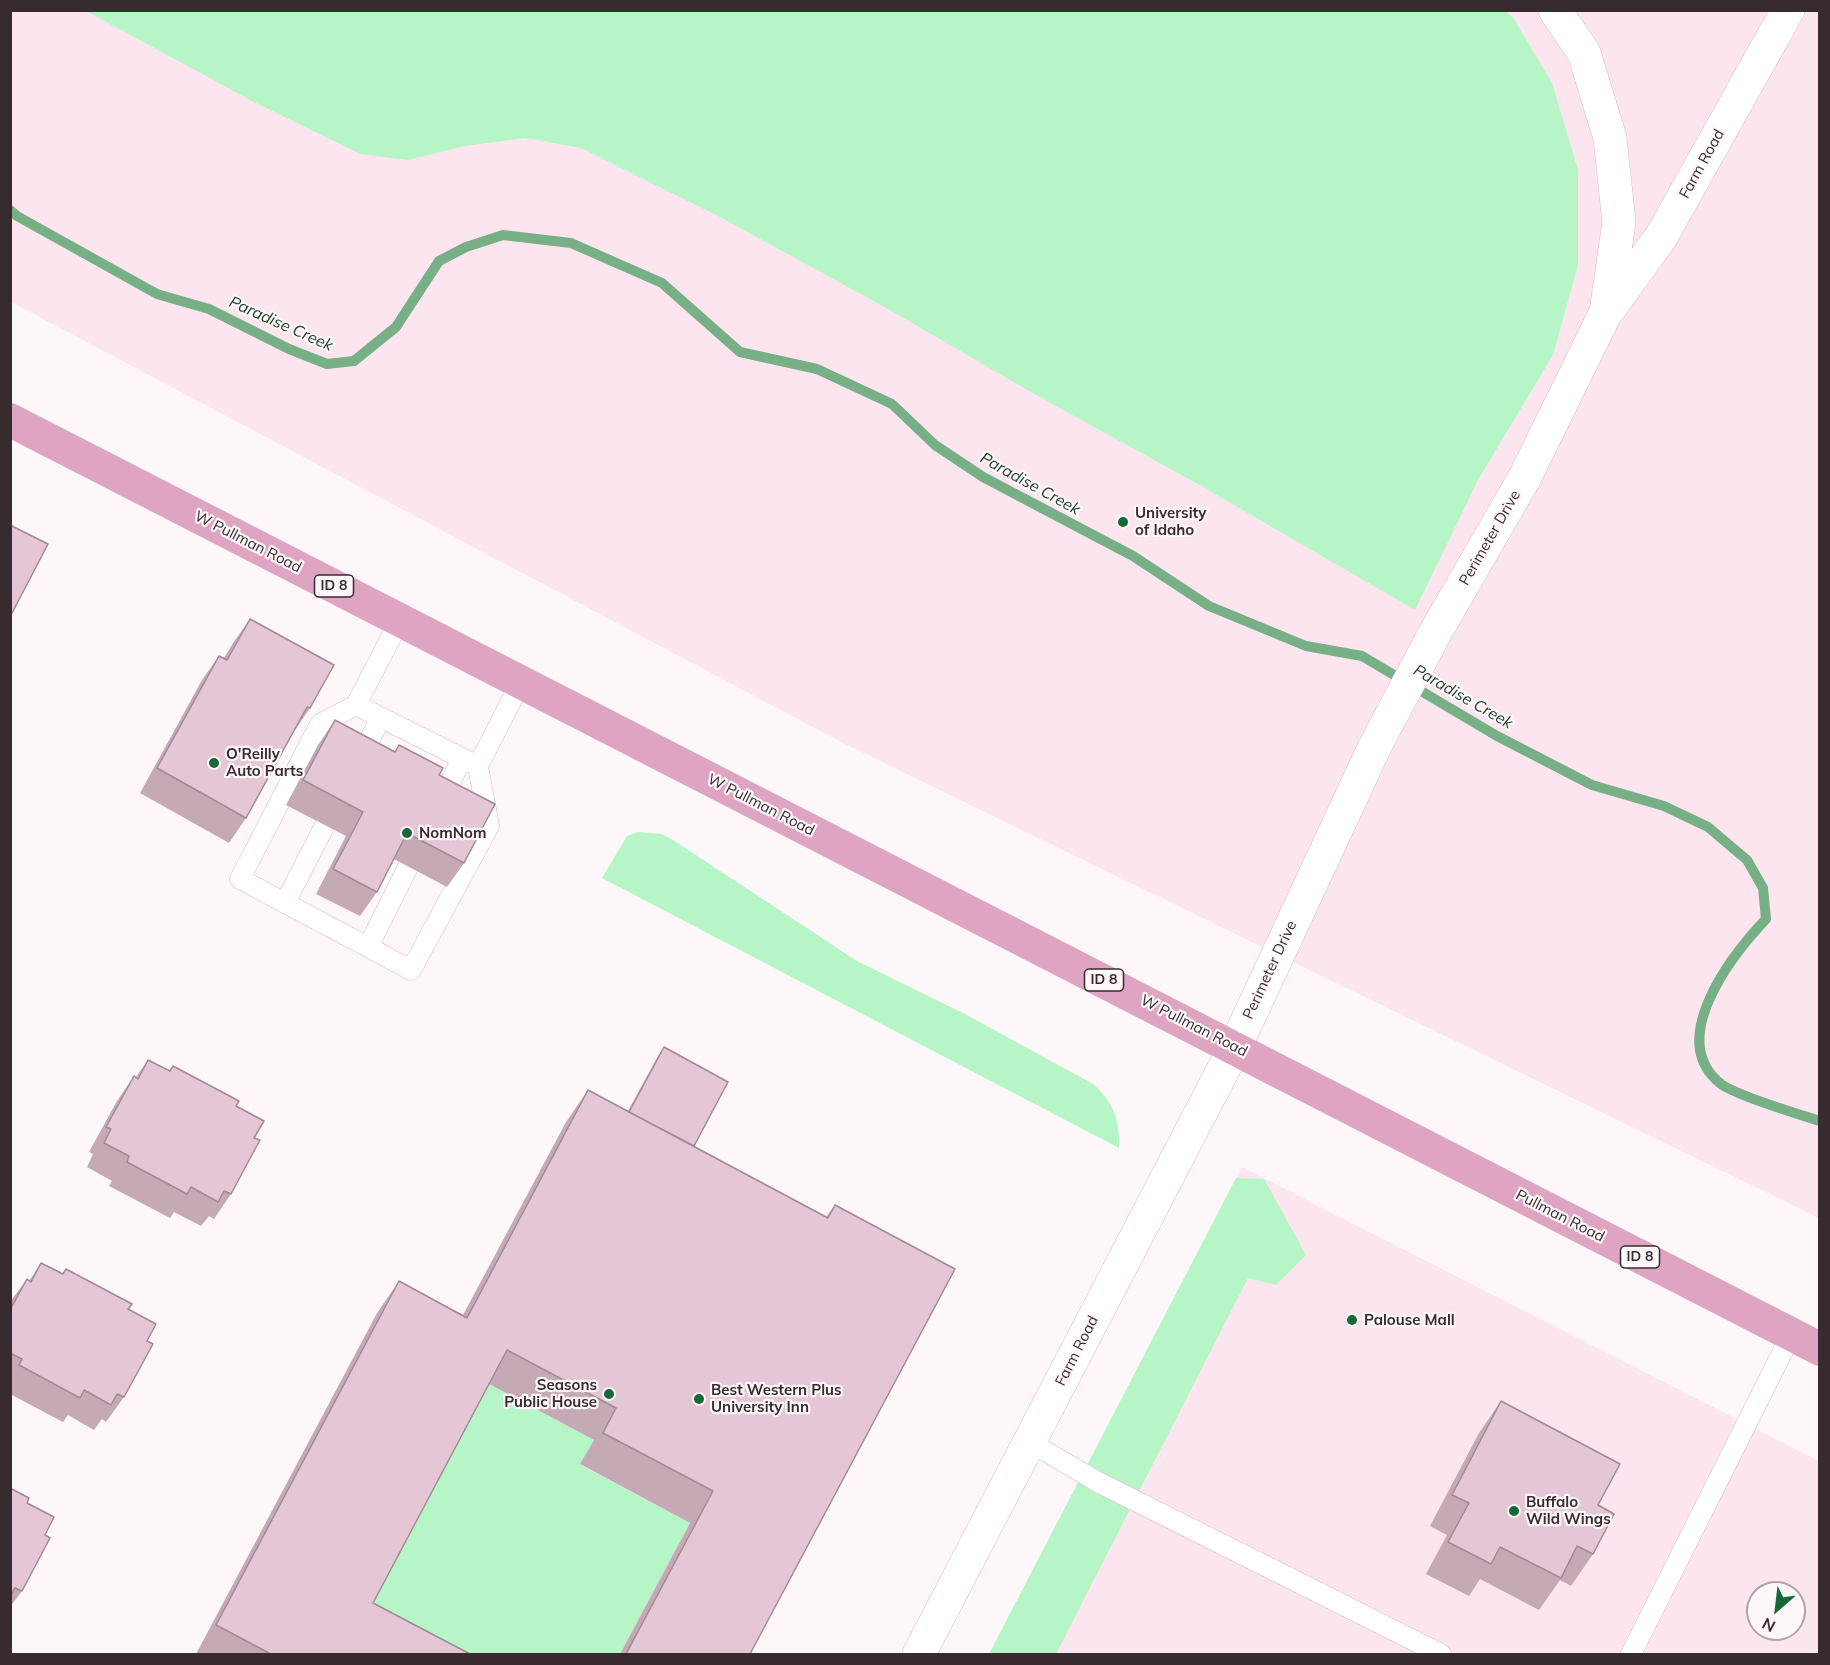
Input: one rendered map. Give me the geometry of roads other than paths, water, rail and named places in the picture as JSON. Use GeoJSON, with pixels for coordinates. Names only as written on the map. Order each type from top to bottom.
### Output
{"type":"FeatureCollection","features":[{"type":"Feature","properties":{"kind":"main road","name":"W Pullman Road"},"geometry":{"type":"LineString","coordinates":[[22,426],[1235,1047],[1488,1179]]}},
{"type":"Feature","properties":{"kind":"main road","name":"Pullman Road"},"geometry":{"type":"LineString","coordinates":[[1488,1179],[1805,1342]]}},
{"type":"Feature","properties":{"kind":"street","name":"Perimeter Drive"},"geometry":{"type":"LineString","coordinates":[[1235,1047],[1375,746],[1435,633],[1525,477],[1606,312],[1619,222],[1610,138],[1584,53],[1555,10]]}},
{"type":"Feature","properties":{"kind":"street","name":"Farm Road"},"geometry":{"type":"LineString","coordinates":[[1606,312],[1661,237],[1788,10]]}},
{"type":"Feature","properties":{"kind":"street","name":"Farm Road"},"geometry":{"type":"LineString","coordinates":[[919,1654],[1235,1047]]}},
{"type":"Feature","properties":{"kind":"lane"},"geometry":{"type":"LineString","coordinates":[[356,705],[470,762],[489,826],[411,970],[240,879],[320,724],[356,705],[400,620]]}},
{"type":"Feature","properties":{"kind":"lane"},"geometry":{"type":"LineString","coordinates":[[438,808],[521,682]]}},
{"type":"Feature","properties":{"kind":"lane"},"geometry":{"type":"LineString","coordinates":[[356,765],[381,717]]}},
{"type":"Feature","properties":{"kind":"lane"},"geometry":{"type":"LineString","coordinates":[[285,903],[325,825]]}},
{"type":"Feature","properties":{"kind":"lane"},"geometry":{"type":"LineString","coordinates":[[368,948],[408,867]]}},
{"type":"Feature","properties":{"kind":"lane"},"geometry":{"type":"LineString","coordinates":[[1631,1654],[1805,1342]]}},
{"type":"Feature","properties":{"kind":"lane"},"geometry":{"type":"LineString","coordinates":[[1030,1442],[1096,1480],[1441,1654]]}},
{"type":"Feature","properties":{"kind":"waterway","name":"Paradise Creek"},"geometry":{"type":"LineString","coordinates":[[10,210],[157,294],[209,309],[289,349],[327,364],[354,361],[396,327],[439,261],[466,247],[503,235],[571,243],[662,283],[740,352],[817,369],[892,404],[935,445],[983,477],[1133,556],[1209,606],[1306,646],[1362,656],[1497,736],[1592,785],[1664,806],[1708,827],[1747,860],[1763,888],[1766,919],[1722,975],[1710,998],[1702,1022],[1700,1045],[1705,1066],[1721,1084],[1729,1089],[1820,1121]]}},
{"type":"Feature","properties":{"kind":"place","name":"University of Idaho"},"geometry":{"type":"Point","coordinates":[1123,522]}},
{"type":"Feature","properties":{"kind":"place","name":"O'Reilly Auto Parts"},"geometry":{"type":"Point","coordinates":[214,763]}},
{"type":"Feature","properties":{"kind":"place","name":"NomNom"},"geometry":{"type":"Point","coordinates":[407,833]}},
{"type":"Feature","properties":{"kind":"place","name":"Palouse Mall"},"geometry":{"type":"Point","coordinates":[1352,1320]}},
{"type":"Feature","properties":{"kind":"place","name":"Seasons Public House"},"geometry":{"type":"Point","coordinates":[609,1394]}},
{"type":"Feature","properties":{"kind":"place","name":"Best Western Plus University Inn"},"geometry":{"type":"Point","coordinates":[699,1399]}},
{"type":"Feature","properties":{"kind":"place","name":"Buffalo Wild Wings"},"geometry":{"type":"Point","coordinates":[1514,1511]}}]}
